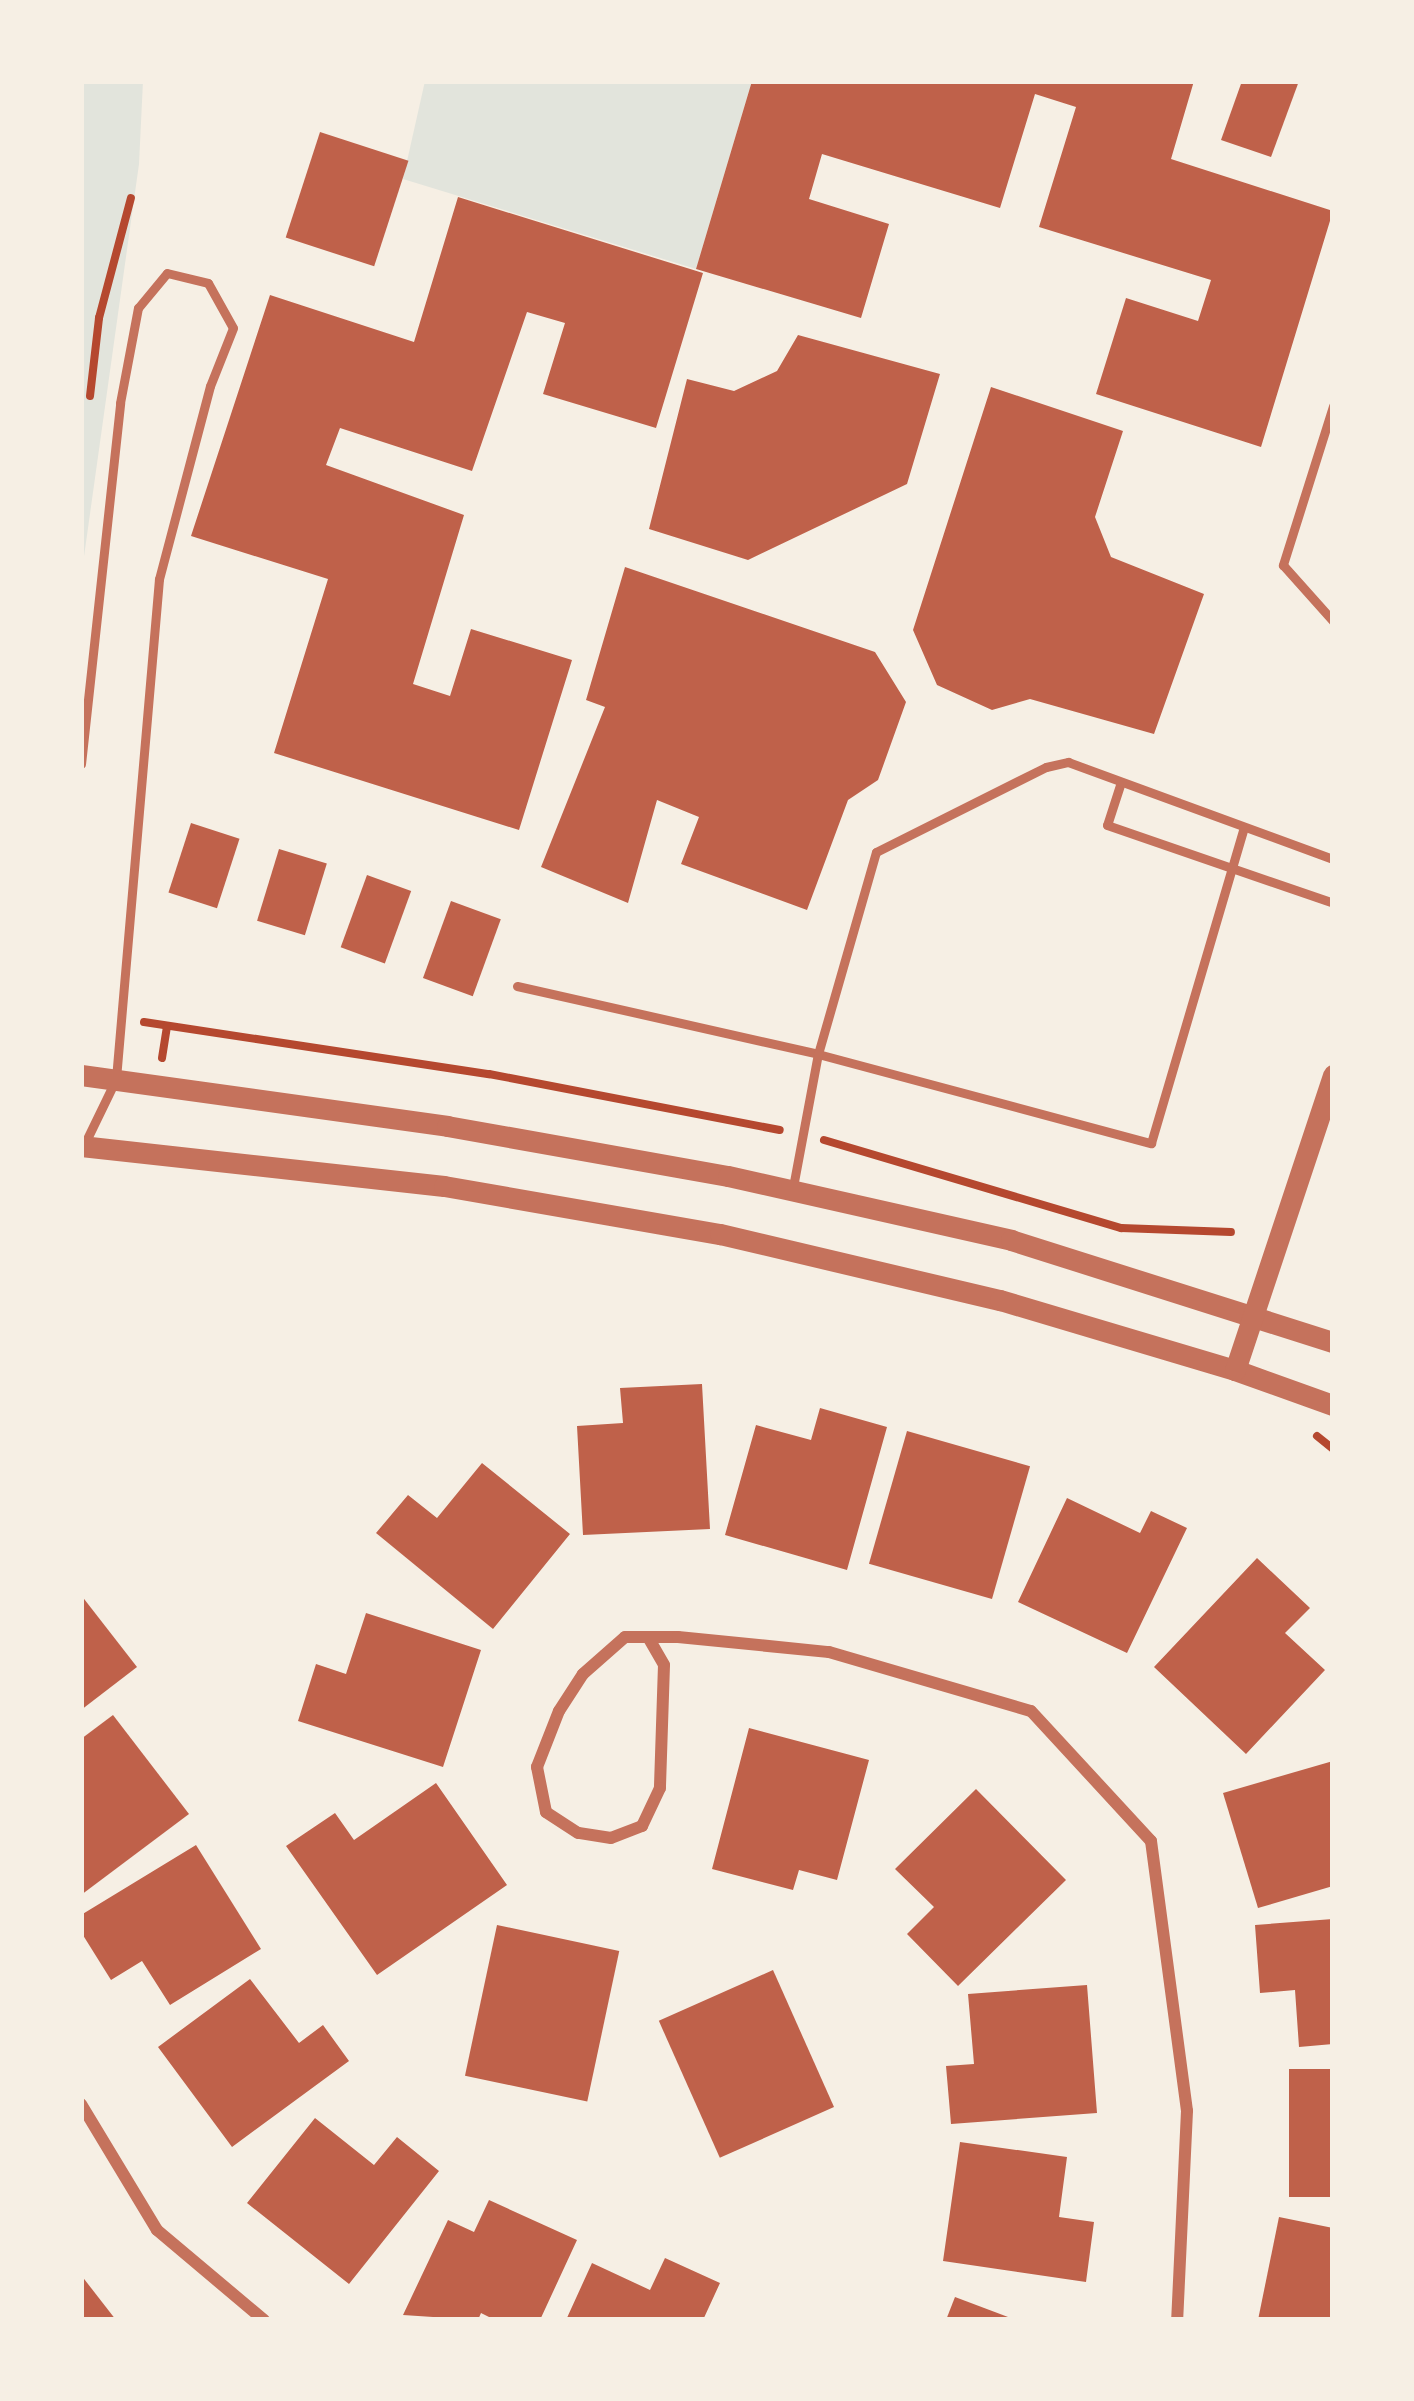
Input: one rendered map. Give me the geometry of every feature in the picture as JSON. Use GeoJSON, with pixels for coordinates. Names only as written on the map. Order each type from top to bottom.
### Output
{"type":"FeatureCollection","features":[{"type":"Feature","properties":{"kind":"street"},"geometry":{"type":"LineString","coordinates":[[1235,1370],[1333,1075]]}},
{"type":"Feature","properties":{"kind":"street"},"geometry":{"type":"LineString","coordinates":[[81,1076],[447,1126],[793,1190],[1011,1240],[1254,1313],[1333,1342]]}},
{"type":"Feature","properties":{"kind":"street"},"geometry":{"type":"LineString","coordinates":[[82,1144],[444,1186],[720,1234],[1000,1300],[1235,1370],[1333,1406]]}},
{"type":"Feature","properties":{"kind":"street"},"geometry":{"type":"LineString","coordinates":[[649,1637],[664,1665],[660,1788],[642,1826],[611,1838],[578,1833],[546,1812],[536,1767],[543,1742],[584,1674],[625,1637],[649,1637],[830,1652],[1031,1711],[1151,1841],[1187,2111],[1177,2320]]}},
{"type":"Feature","properties":{"kind":"street"},"geometry":{"type":"LineString","coordinates":[[81,2104],[158,2230],[263,2320]]}},
{"type":"Feature","properties":{"kind":"lane"},"geometry":{"type":"LineString","coordinates":[[81,764],[120,403],[138,308],[166,273],[208,283],[233,328],[210,386],[159,579],[116,1079],[82,1144]]}},
{"type":"Feature","properties":{"kind":"lane"},"geometry":{"type":"LineString","coordinates":[[1333,406],[1283,565],[1333,621]]}},
{"type":"Feature","properties":{"kind":"lane"},"geometry":{"type":"LineString","coordinates":[[793,1190],[818,1054],[876,851],[1046,767],[1068,762],[1333,859]]}},
{"type":"Feature","properties":{"kind":"lane"},"geometry":{"type":"LineString","coordinates":[[1121,782],[1107,825],[1333,903]]}},
{"type":"Feature","properties":{"kind":"lane"},"geometry":{"type":"LineString","coordinates":[[517,986],[818,1054],[1151,1143],[1244,827]]}},
{"type":"Feature","properties":{"kind":"path"},"geometry":{"type":"LineString","coordinates":[[137,1021],[489,1074],[803,1134],[1121,1228],[1231,1232]]}},
{"type":"Feature","properties":{"kind":"path"},"geometry":{"type":"LineString","coordinates":[[162,1060],[167,1026]]}},
{"type":"Feature","properties":{"kind":"shaded area"},"geometry":{"type":"Polygon","coordinates":[[[81,81],[143,81],[139,164],[81,578],[81,81]]]}},
{"type":"Feature","properties":{"kind":"shaded area"},"geometry":{"type":"Polygon","coordinates":[[[425,81],[752,81],[696,269],[403,179],[425,81]]]}},
{"type":"Feature","properties":{"kind":"building"},"geometry":{"type":"Polygon","coordinates":[[[752,81],[1194,81],[1171,159],[1333,211],[1261,447],[1096,394],[1126,298],[1198,321],[1211,280],[1039,227],[1076,107],[1035,94],[1000,208],[822,154],[809,199],[889,224],[861,318],[696,269],[752,81]]]}},
{"type":"Feature","properties":{"kind":"building"},"geometry":{"type":"Polygon","coordinates":[[[1242,81],[1299,81],[1271,157],[1221,140],[1242,81]]]}},
{"type":"Feature","properties":{"kind":"building"},"geometry":{"type":"Polygon","coordinates":[[[320,132],[408,161],[374,266],[286,238],[320,132]]]}},
{"type":"Feature","properties":{"kind":"building"},"geometry":{"type":"Polygon","coordinates":[[[458,197],[703,273],[656,428],[543,394],[565,323],[527,312],[472,471],[340,428],[326,465],[464,515],[413,684],[450,696],[471,629],[572,660],[519,830],[274,753],[328,579],[191,536],[270,295],[414,342],[458,197]]]}},
{"type":"Feature","properties":{"kind":"building"},"geometry":{"type":"Polygon","coordinates":[[[798,335],[940,374],[907,484],[748,560],[649,529],[687,379],[734,391],[777,371],[798,335]]]}},
{"type":"Feature","properties":{"kind":"building"},"geometry":{"type":"Polygon","coordinates":[[[991,387],[1123,431],[1095,517],[1111,557],[1204,594],[1154,734],[1030,699],[992,710],[937,685],[913,630],[991,387]]]}},
{"type":"Feature","properties":{"kind":"building"},"geometry":{"type":"Polygon","coordinates":[[[625,567],[875,652],[906,702],[878,780],[848,800],[807,910],[681,864],[699,817],[657,800],[628,903],[541,867],[605,707],[586,700],[625,567]]]}},
{"type":"Feature","properties":{"kind":"building"},"geometry":{"type":"Polygon","coordinates":[[[191,823],[240,839],[217,908],[168,892],[191,823]]]}},
{"type":"Feature","properties":{"kind":"building"},"geometry":{"type":"Polygon","coordinates":[[[279,849],[327,864],[305,935],[257,921],[279,849]]]}},
{"type":"Feature","properties":{"kind":"building"},"geometry":{"type":"Polygon","coordinates":[[[367,875],[411,891],[385,963],[341,947],[367,875]]]}},
{"type":"Feature","properties":{"kind":"building"},"geometry":{"type":"Polygon","coordinates":[[[451,901],[501,919],[473,996],[423,978],[451,901]]]}},
{"type":"Feature","properties":{"kind":"building"},"geometry":{"type":"Polygon","coordinates":[[[702,1384],[710,1529],[583,1535],[577,1426],[623,1423],[620,1388],[702,1384]]]}},
{"type":"Feature","properties":{"kind":"building"},"geometry":{"type":"Polygon","coordinates":[[[820,1408],[887,1427],[847,1570],[725,1535],[756,1425],[811,1440],[820,1408]]]}},
{"type":"Feature","properties":{"kind":"building"},"geometry":{"type":"Polygon","coordinates":[[[907,1431],[1030,1466],[992,1599],[869,1564],[907,1431]]]}},
{"type":"Feature","properties":{"kind":"building"},"geometry":{"type":"Polygon","coordinates":[[[482,1463],[570,1534],[493,1629],[376,1533],[408,1495],[437,1518],[482,1463]]]}},
{"type":"Feature","properties":{"kind":"building"},"geometry":{"type":"Polygon","coordinates":[[[1067,1498],[1140,1533],[1151,1511],[1187,1528],[1127,1653],[1018,1602],[1067,1498]]]}},
{"type":"Feature","properties":{"kind":"building"},"geometry":{"type":"Polygon","coordinates":[[[1257,1558],[1310,1608],[1285,1633],[1325,1670],[1246,1754],[1154,1667],[1257,1558]]]}},
{"type":"Feature","properties":{"kind":"building"},"geometry":{"type":"Polygon","coordinates":[[[81,1595],[137,1667],[81,1710],[81,1595]]]}},
{"type":"Feature","properties":{"kind":"building"},"geometry":{"type":"Polygon","coordinates":[[[366,1613],[481,1650],[443,1767],[298,1721],[316,1664],[346,1674],[366,1613]]]}},
{"type":"Feature","properties":{"kind":"building"},"geometry":{"type":"Polygon","coordinates":[[[113,1715],[189,1814],[81,1895],[81,1739],[113,1715]]]}},
{"type":"Feature","properties":{"kind":"building"},"geometry":{"type":"Polygon","coordinates":[[[749,1728],[869,1760],[837,1880],[799,1870],[793,1890],[712,1869],[749,1728]]]}},
{"type":"Feature","properties":{"kind":"building"},"geometry":{"type":"Polygon","coordinates":[[[1333,1761],[1333,1886],[1258,1908],[1223,1793],[1333,1761]]]}},
{"type":"Feature","properties":{"kind":"building"},"geometry":{"type":"Polygon","coordinates":[[[436,1783],[507,1885],[377,1975],[286,1846],[335,1813],[354,1840],[436,1783]]]}},
{"type":"Feature","properties":{"kind":"building"},"geometry":{"type":"Polygon","coordinates":[[[976,1789],[1066,1880],[958,1986],[907,1934],[934,1907],[895,1869],[976,1789]]]}},
{"type":"Feature","properties":{"kind":"building"},"geometry":{"type":"Polygon","coordinates":[[[196,1845],[261,1949],[170,2005],[142,1961],[111,1980],[81,1932],[81,1915],[196,1845]]]}},
{"type":"Feature","properties":{"kind":"building"},"geometry":{"type":"Polygon","coordinates":[[[1333,1919],[1333,2044],[1299,2047],[1295,1990],[1260,1993],[1255,1925],[1333,1919]]]}},
{"type":"Feature","properties":{"kind":"building"},"geometry":{"type":"Polygon","coordinates":[[[497,1925],[619,1951],[587,2102],[465,2076],[497,1925]]]}},
{"type":"Feature","properties":{"kind":"building"},"geometry":{"type":"Polygon","coordinates":[[[773,1970],[834,2107],[720,2158],[659,2021],[773,1970]]]}},
{"type":"Feature","properties":{"kind":"building"},"geometry":{"type":"Polygon","coordinates":[[[250,1979],[299,2043],[323,2025],[349,2061],[232,2147],[158,2047],[250,1979]]]}},
{"type":"Feature","properties":{"kind":"building"},"geometry":{"type":"Polygon","coordinates":[[[1087,1985],[1097,2113],[951,2124],[946,2066],[974,2064],[968,1994],[1087,1985]]]}},
{"type":"Feature","properties":{"kind":"building"},"geometry":{"type":"Polygon","coordinates":[[[1289,2069],[1333,2069],[1333,2197],[1289,2197],[1289,2069]]]}},
{"type":"Feature","properties":{"kind":"building"},"geometry":{"type":"Polygon","coordinates":[[[315,2118],[374,2165],[397,2137],[439,2171],[349,2284],[247,2203],[315,2118]]]}},
{"type":"Feature","properties":{"kind":"building"},"geometry":{"type":"Polygon","coordinates":[[[960,2142],[1067,2157],[1059,2217],[1094,2222],[1086,2282],[943,2261],[960,2142]]]}},
{"type":"Feature","properties":{"kind":"building"},"geometry":{"type":"Polygon","coordinates":[[[489,2200],[577,2240],[540,2320],[495,2320],[481,2313],[478,2320],[403,2315],[448,2220],[474,2232],[489,2200]]]}},
{"type":"Feature","properties":{"kind":"building"},"geometry":{"type":"Polygon","coordinates":[[[1279,2217],[1333,2228],[1333,2320],[1258,2320],[1279,2217]]]}},
{"type":"Feature","properties":{"kind":"building"},"geometry":{"type":"Polygon","coordinates":[[[665,2258],[720,2283],[703,2320],[566,2320],[592,2263],[650,2290],[665,2258]]]}},
{"type":"Feature","properties":{"kind":"building"},"geometry":{"type":"Polygon","coordinates":[[[81,2275],[116,2320],[81,2320],[81,2275]]]}},
{"type":"Feature","properties":{"kind":"building"},"geometry":{"type":"Polygon","coordinates":[[[955,2297],[1016,2320],[946,2320],[955,2297]]]}}]}
